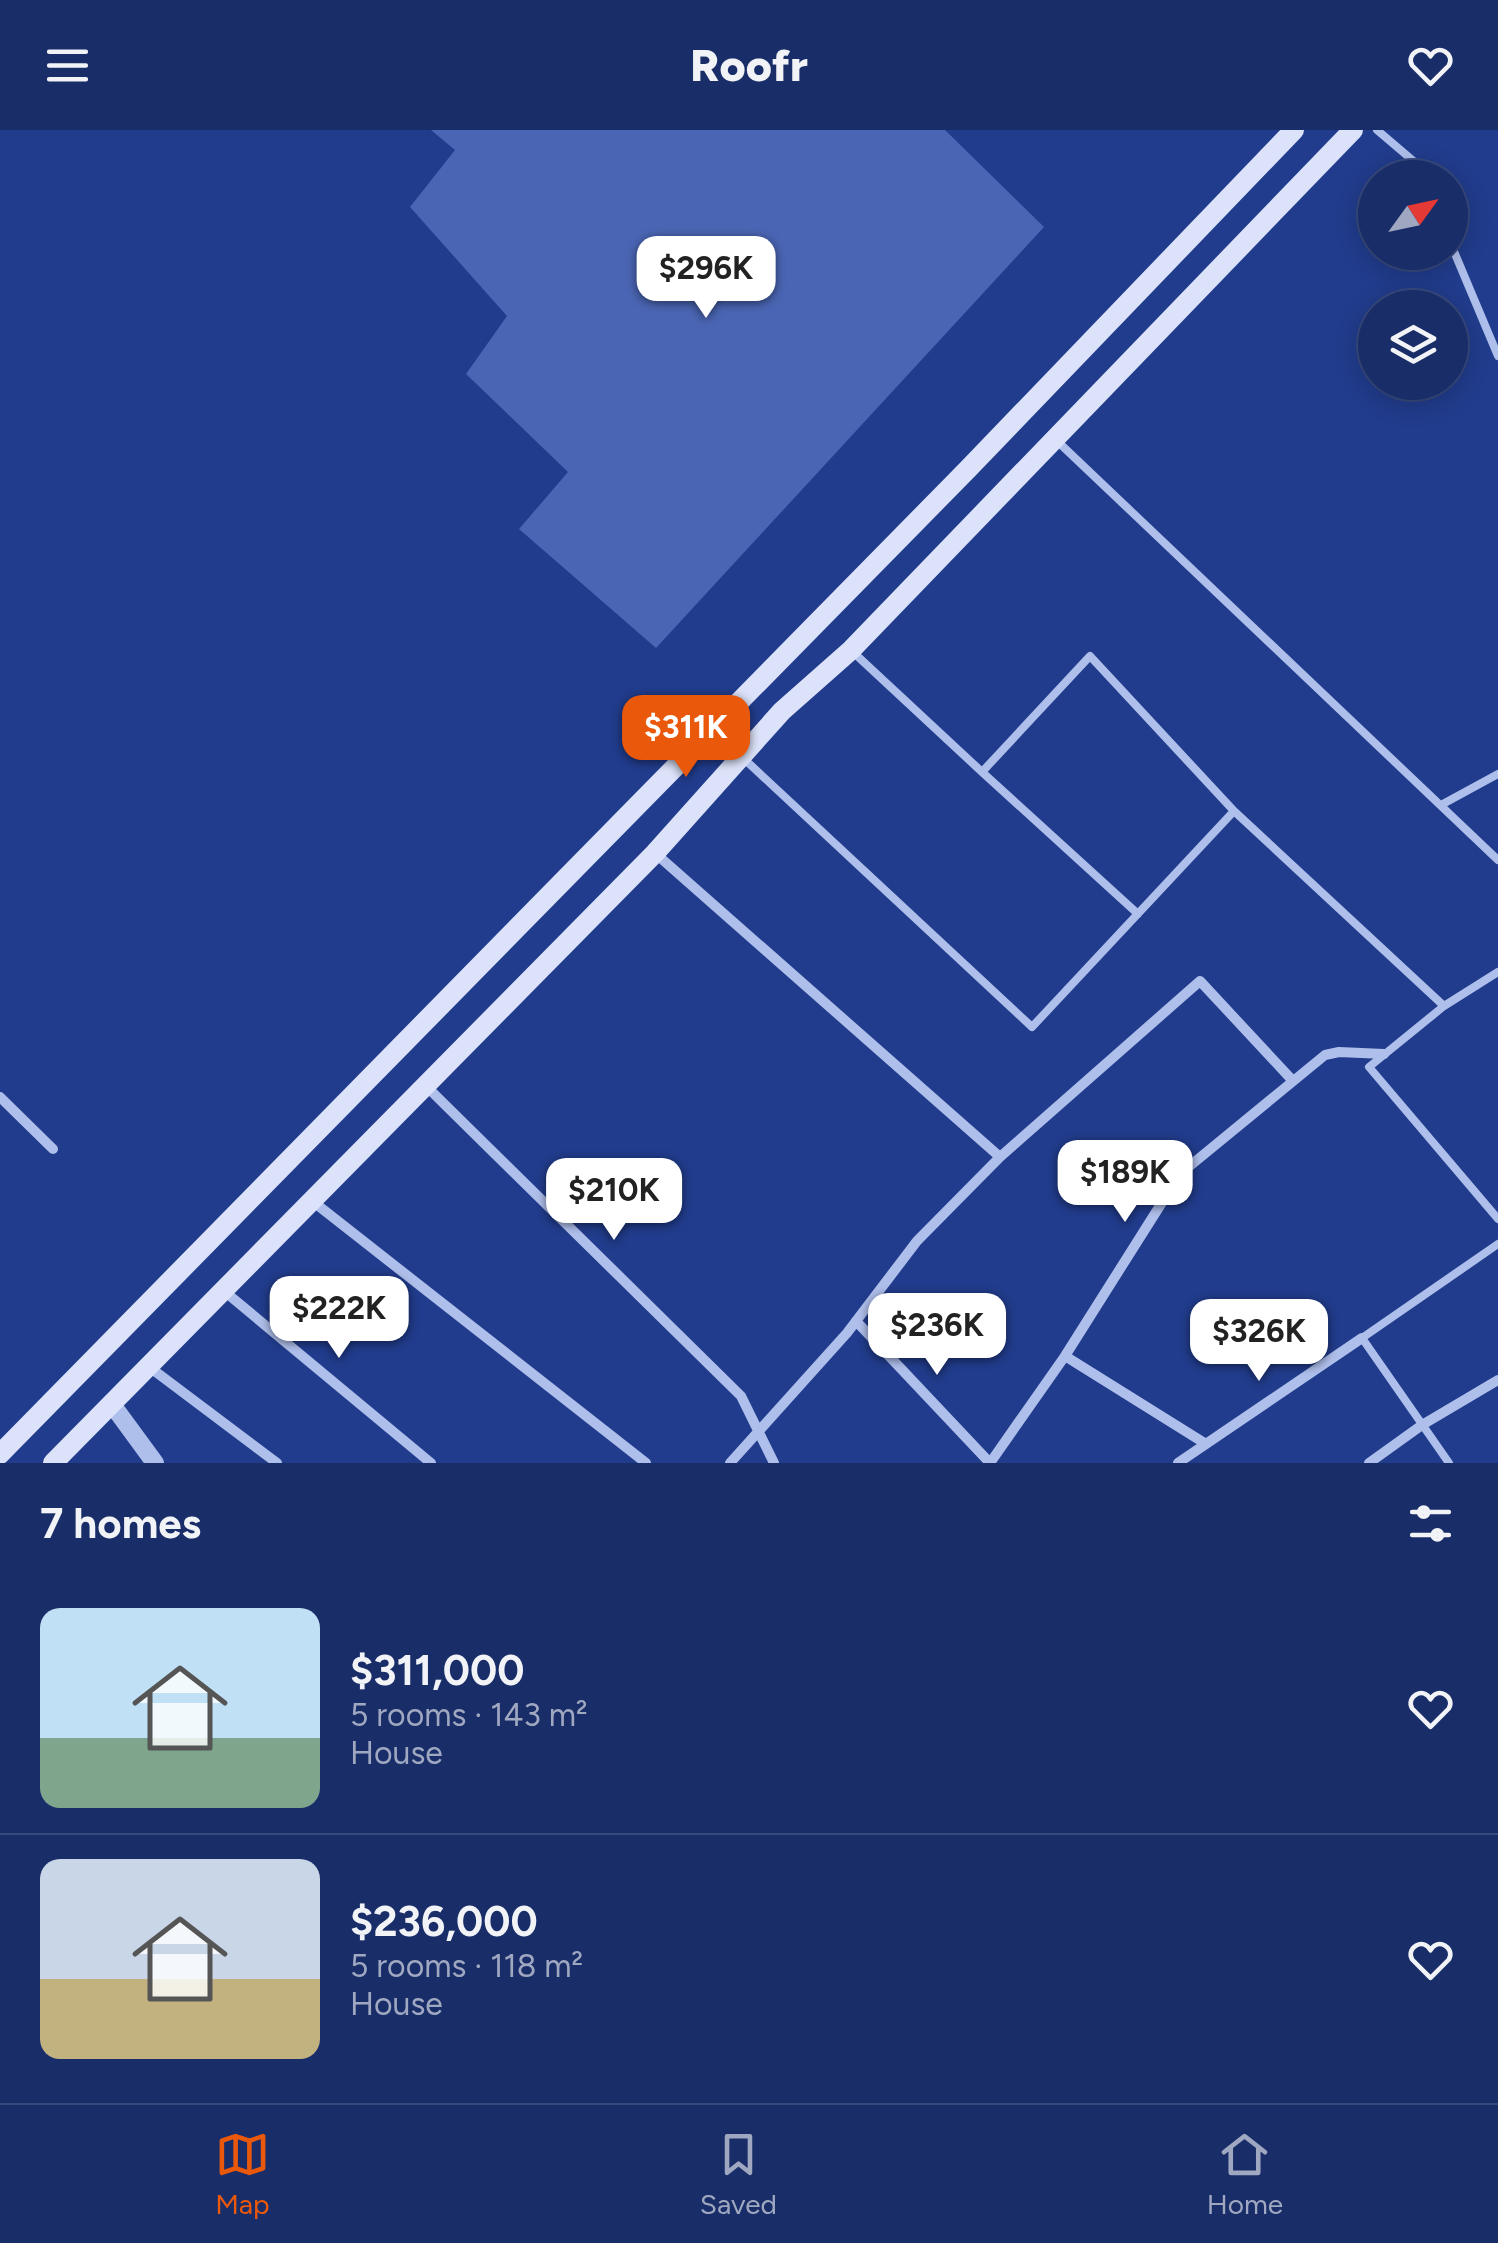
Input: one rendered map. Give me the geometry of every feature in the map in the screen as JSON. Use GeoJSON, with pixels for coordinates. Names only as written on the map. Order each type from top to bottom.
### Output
{"type":"FeatureCollection","features":[{"type":"Feature","properties":{"kind":"main road"},"geometry":{"type":"LineString","coordinates":[[0,1454],[981,455],[1294,130]]}},
{"type":"Feature","properties":{"kind":"main road"},"geometry":{"type":"LineString","coordinates":[[54,1463],[655,852],[782,711],[851,650],[1353,130]]}},
{"type":"Feature","properties":{"kind":"street"},"geometry":{"type":"LineString","coordinates":[[655,852],[1000,1157]]}},
{"type":"Feature","properties":{"kind":"street"},"geometry":{"type":"LineString","coordinates":[[730,1463],[856,1321],[917,1240],[1000,1157],[1200,981],[1293,1081]]}},
{"type":"Feature","properties":{"kind":"street"},"geometry":{"type":"LineString","coordinates":[[856,1321],[990,1463],[1065,1356],[1180,1174],[1325,1055],[1384,1054]]}},
{"type":"Feature","properties":{"kind":"street"},"geometry":{"type":"LineString","coordinates":[[426,1086],[741,1396],[774,1463]]}},
{"type":"Feature","properties":{"kind":"street"},"geometry":{"type":"LineString","coordinates":[[0,1097],[53,1150]]}},
{"type":"Feature","properties":{"kind":"street"},"geometry":{"type":"LineString","coordinates":[[311,1200],[646,1463]]}},
{"type":"Feature","properties":{"kind":"street"},"geometry":{"type":"LineString","coordinates":[[222,1289],[431,1463]]}},
{"type":"Feature","properties":{"kind":"street"},"geometry":{"type":"LineString","coordinates":[[1178,1463],[1362,1338]]}},
{"type":"Feature","properties":{"kind":"street"},"geometry":{"type":"LineString","coordinates":[[1065,1356],[1206,1444]]}},
{"type":"Feature","properties":{"kind":"street"},"geometry":{"type":"LineString","coordinates":[[148,1366],[277,1463]]}},
{"type":"Feature","properties":{"kind":"street"},"geometry":{"type":"LineString","coordinates":[[1369,1463],[1422,1425],[1498,1380]]}},
{"type":"Feature","properties":{"kind":"street"},"geometry":{"type":"LineString","coordinates":[[111,1403],[155,1463]]}},
{"type":"Feature","properties":{"kind":"lane"},"geometry":{"type":"LineString","coordinates":[[1377,130],[1412,160]]}},
{"type":"Feature","properties":{"kind":"lane"},"geometry":{"type":"LineString","coordinates":[[1462,270],[1498,356]]}},
{"type":"Feature","properties":{"kind":"lane"},"geometry":{"type":"LineString","coordinates":[[1055,439],[1498,860]]}},
{"type":"Feature","properties":{"kind":"lane"},"geometry":{"type":"LineString","coordinates":[[851,650],[1138,914]]}},
{"type":"Feature","properties":{"kind":"lane"},"geometry":{"type":"LineString","coordinates":[[982,772],[1090,656],[1234,811],[1444,1006]]}},
{"type":"Feature","properties":{"kind":"lane"},"geometry":{"type":"LineString","coordinates":[[741,756],[1032,1027],[1234,811]]}},
{"type":"Feature","properties":{"kind":"lane"},"geometry":{"type":"LineString","coordinates":[[1441,805],[1498,774]]}},
{"type":"Feature","properties":{"kind":"lane"},"geometry":{"type":"LineString","coordinates":[[1498,972],[1444,1006],[1369,1066],[1498,1220]]}},
{"type":"Feature","properties":{"kind":"lane"},"geometry":{"type":"LineString","coordinates":[[1449,1463],[1362,1338],[1498,1244]]}},
{"type":"Feature","properties":{"kind":"building"},"geometry":{"type":"Polygon","coordinates":[[[431,130],[945,130],[1044,227],[656,648],[519,529],[568,472],[466,374],[507,316],[410,207],[455,150],[431,130]]]}}]}
